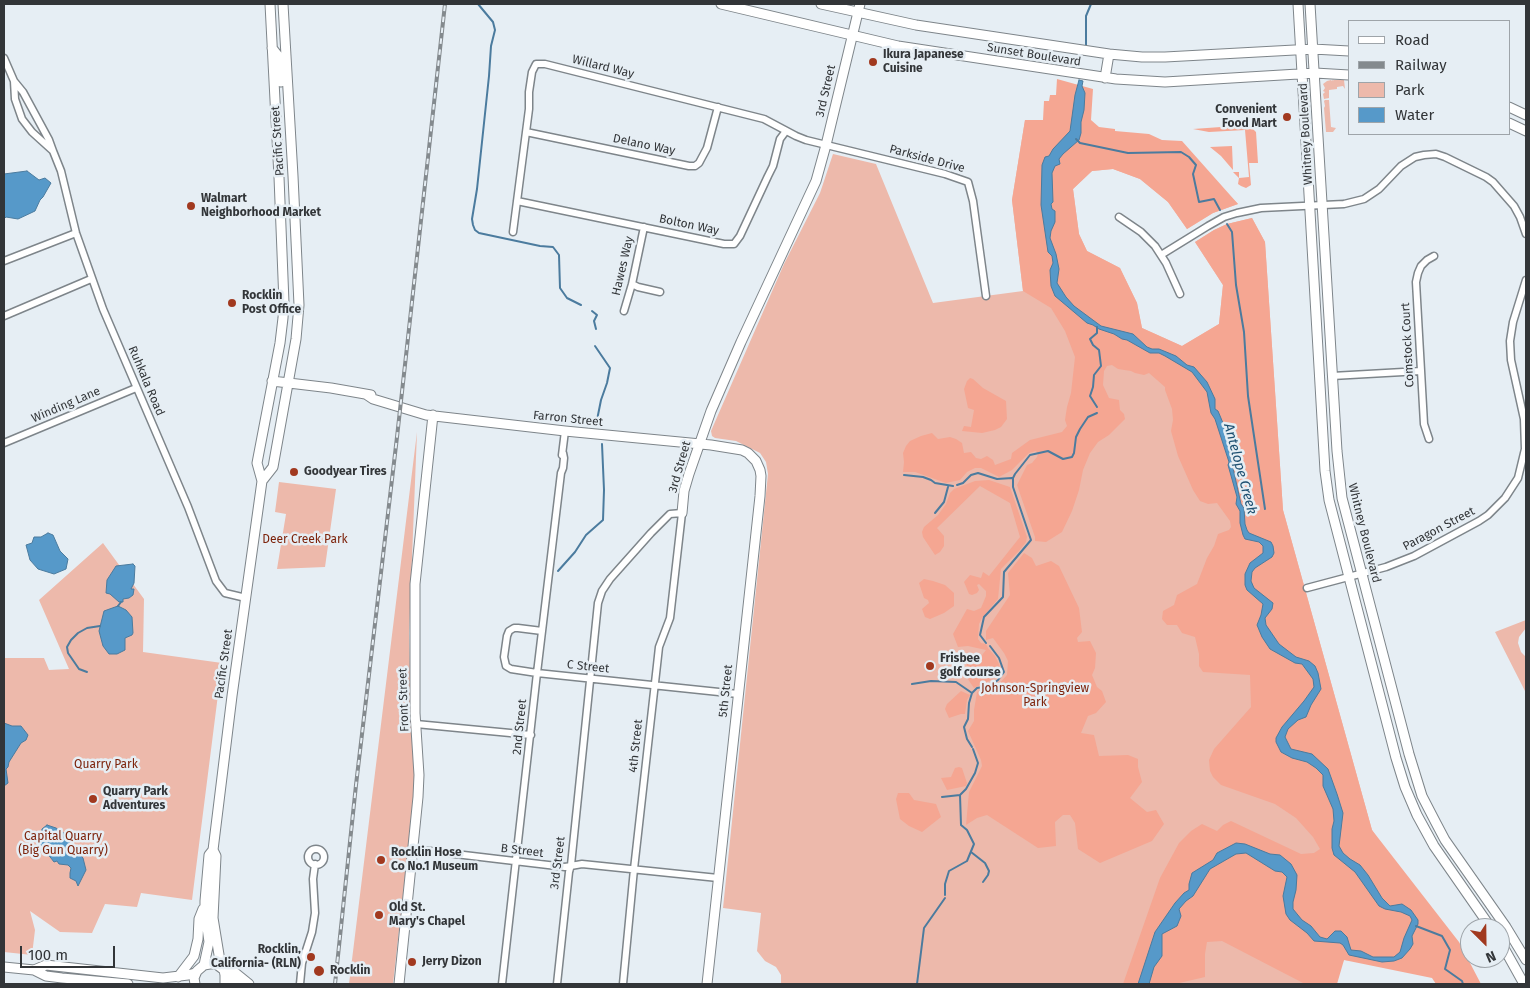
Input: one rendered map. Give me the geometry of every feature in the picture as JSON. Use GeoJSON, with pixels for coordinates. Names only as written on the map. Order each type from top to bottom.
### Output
{"type":"FeatureCollection","features":[{"type":"Feature","properties":{"kind":"street","name":"Pacific Street"},"geometry":{"type":"LineString","coordinates":[[204,965],[209,942],[205,905],[209,855],[213,850],[262,482],[257,463],[280,343],[284,302],[270,4]]}},
{"type":"Feature","properties":{"kind":"street","name":"Pacific Street"},"geometry":{"type":"LineString","coordinates":[[262,482],[273,467],[298,323],[294,176],[283,4]]}},
{"type":"Feature","properties":{"kind":"street","name":"Sunset Boulevard"},"geometry":{"type":"LineString","coordinates":[[722,4],[852,36],[919,50],[1105,78],[1165,82],[1315,73],[1348,75]]}},
{"type":"Feature","properties":{"kind":"street","name":"Sunset Boulevard"},"geometry":{"type":"LineString","coordinates":[[821,4],[858,8],[916,25],[1109,54],[1165,57],[1313,49],[1348,51]]}},
{"type":"Feature","properties":{"kind":"street","name":"Whitney Boulevard"},"geometry":{"type":"LineString","coordinates":[[1298,4],[1319,377],[1326,481],[1332,514],[1400,772],[1410,801],[1434,846],[1484,918]]}},
{"type":"Feature","properties":{"kind":"street","name":"Whitney Boulevard"},"geometry":{"type":"LineString","coordinates":[[1310,4],[1340,489],[1409,754],[1422,796],[1445,840],[1506,927],[1526,960]]}},
{"type":"Feature","properties":{"kind":"street","name":"3rd Street"},"geometry":{"type":"LineString","coordinates":[[557,984],[597,610],[602,591],[610,579],[670,514],[682,513],[686,484],[727,373],[813,189],[826,145],[858,8]]}},
{"type":"Feature","properties":{"kind":"street"},"geometry":{"type":"LineString","coordinates":[[272,48],[279,57],[282,87],[288,96]]}},
{"type":"Feature","properties":{"kind":"street"},"geometry":{"type":"LineString","coordinates":[[1105,78],[1109,54]]}},
{"type":"Feature","properties":{"kind":"street","name":"Ruhkala Road"},"geometry":{"type":"LineString","coordinates":[[4,58],[14,81],[54,151],[61,170],[76,233],[91,279],[188,507],[216,580],[225,593],[246,598]]}},
{"type":"Feature","properties":{"kind":"street","name":"Willard Way"},"geometry":{"type":"LineString","coordinates":[[513,232],[530,108],[529,92],[532,72],[536,64],[545,64],[764,119],[801,138],[826,145]]}},
{"type":"Feature","properties":{"kind":"street","name":"Ruhkala Road"},"geometry":{"type":"LineString","coordinates":[[14,81],[15,99],[22,120],[32,132],[54,151]]}},
{"type":"Feature","properties":{"kind":"street","name":"Delano Way"},"geometry":{"type":"LineString","coordinates":[[526,132],[695,166],[700,162],[707,148],[718,107]]}},
{"type":"Feature","properties":{"kind":"street"},"geometry":{"type":"LineString","coordinates":[[1510,107],[1526,115]]}},
{"type":"Feature","properties":{"kind":"street"},"geometry":{"type":"LineString","coordinates":[[1510,123],[1526,131]]}},
{"type":"Feature","properties":{"kind":"street","name":"Bolton Way"},"geometry":{"type":"LineString","coordinates":[[517,201],[724,244],[734,244],[740,236],[773,166],[780,139],[786,131]]}},
{"type":"Feature","properties":{"kind":"street","name":"Parkside Drive"},"geometry":{"type":"LineString","coordinates":[[826,145],[945,174],[968,182],[973,202],[986,296]]}},
{"type":"Feature","properties":{"kind":"street"},"geometry":{"type":"LineString","coordinates":[[1162,255],[1208,226],[1236,213],[1261,208],[1344,204],[1364,199],[1379,189],[1409,161],[1424,155],[1436,154],[1456,162],[1493,182],[1514,206],[1526,231]]}},
{"type":"Feature","properties":{"kind":"street"},"geometry":{"type":"LineString","coordinates":[[1119,217],[1141,232],[1162,255],[1180,294]]}},
{"type":"Feature","properties":{"kind":"street","name":"Hawes Way"},"geometry":{"type":"LineString","coordinates":[[624,311],[632,284],[644,227]]}},
{"type":"Feature","properties":{"kind":"street"},"geometry":{"type":"LineString","coordinates":[[4,262],[76,233]]}},
{"type":"Feature","properties":{"kind":"street","name":"Comstock Court"},"geometry":{"type":"LineString","coordinates":[[1429,439],[1424,424],[1416,282],[1421,266],[1434,256]]}},
{"type":"Feature","properties":{"kind":"street"},"geometry":{"type":"LineString","coordinates":[[4,316],[91,279]]}},
{"type":"Feature","properties":{"kind":"street","name":"Paragon Street"},"geometry":{"type":"LineString","coordinates":[[1348,577],[1399,562],[1471,526],[1488,515],[1512,489],[1522,467],[1525,439],[1524,419],[1511,360],[1510,341],[1513,322],[1526,280]]}},
{"type":"Feature","properties":{"kind":"street"},"geometry":{"type":"LineString","coordinates":[[632,284],[660,292]]}},
{"type":"Feature","properties":{"kind":"street"},"geometry":{"type":"LineString","coordinates":[[1319,377],[1421,371]]}},
{"type":"Feature","properties":{"kind":"street","name":"Farron Street"},"geometry":{"type":"LineString","coordinates":[[272,381],[374,395],[433,415],[566,431],[700,444]]}},
{"type":"Feature","properties":{"kind":"street","name":"Winding Lane"},"geometry":{"type":"LineString","coordinates":[[4,443],[136,388]]}},
{"type":"Feature","properties":{"kind":"street","name":"Front Street"},"geometry":{"type":"LineString","coordinates":[[398,984],[419,775],[416,724],[415,584],[433,415]]}},
{"type":"Feature","properties":{"kind":"street","name":"2nd Street"},"geometry":{"type":"LineString","coordinates":[[502,984],[561,473],[559,468],[560,458],[563,453],[566,431]]}},
{"type":"Feature","properties":{"kind":"street","name":"5th Street"},"geometry":{"type":"LineString","coordinates":[[700,444],[742,450],[752,457],[760,470],[760,496],[707,984]]}},
{"type":"Feature","properties":{"kind":"street","name":"4th Street"},"geometry":{"type":"LineString","coordinates":[[623,984],[659,648],[670,618],[682,513]]}},
{"type":"Feature","properties":{"kind":"street"},"geometry":{"type":"LineString","coordinates":[[1307,588],[1348,577]]}},
{"type":"Feature","properties":{"kind":"street","name":"C Street"},"geometry":{"type":"LineString","coordinates":[[542,631],[518,628],[512,629],[507,634],[504,657],[505,664],[509,668],[537,673],[738,694]]}},
{"type":"Feature","properties":{"kind":"street"},"geometry":{"type":"LineString","coordinates":[[416,724],[531,735]]}},
{"type":"Feature","properties":{"kind":"street","name":"B Street"},"geometry":{"type":"LineString","coordinates":[[413,849],[565,867],[582,864],[718,878]]}},
{"type":"Feature","properties":{"kind":"street","name":"Pacific Street"},"geometry":{"type":"LineString","coordinates":[[213,850],[216,856],[213,918],[224,975]]}},
{"type":"Feature","properties":{"kind":"street"},"geometry":{"type":"LineString","coordinates":[[300,984],[302,963],[312,932],[315,913],[313,880],[315,864]]}},
{"type":"Feature","properties":{"kind":"street"},"geometry":{"type":"LineString","coordinates":[[178,977],[194,956],[198,939],[199,919],[205,905]]}},
{"type":"Feature","properties":{"kind":"street"},"geometry":{"type":"LineString","coordinates":[[219,956],[228,967],[249,984]]}},
{"type":"Feature","properties":{"kind":"street"},"geometry":{"type":"LineString","coordinates":[[1510,959],[1524,984]]}},
{"type":"Feature","properties":{"kind":"street"},"geometry":{"type":"LineString","coordinates":[[194,984],[195,973],[200,967],[216,964],[224,975],[237,984]]}},
{"type":"Feature","properties":{"kind":"street"},"geometry":{"type":"LineString","coordinates":[[34,970],[46,965],[163,978],[195,973]]}},
{"type":"Feature","properties":{"kind":"street"},"geometry":{"type":"LineString","coordinates":[[4,967],[34,970],[46,976],[82,982],[128,984]]}},
{"type":"Feature","properties":{"kind":"street"},"geometry":{"type":"LineString","coordinates":[[82,982],[86,975],[105,976],[116,973]]}},
{"type":"Feature","properties":{"kind":"green space"},"geometry":{"type":"Polygon","coordinates":[[[1057,79],[1093,89],[1091,120],[1099,127],[1115,129],[1115,131],[1149,134],[1162,140],[1182,141],[1238,204],[1213,213],[1187,229],[1168,202],[1140,179],[1113,169],[1092,171],[1073,189],[1079,234],[1087,251],[1120,268],[1137,303],[1142,328],[1182,346],[1219,324],[1223,285],[1195,242],[1227,224],[1252,218],[1265,242],[1283,510],[1372,830],[1459,942],[1460,968],[1473,968],[1481,984],[1436,984],[1432,978],[1344,960],[1337,984],[1305,984],[1222,941],[1207,942],[1205,977],[1175,984],[1123,984],[1160,878],[1179,843],[1191,831],[1202,824],[1217,831],[1231,821],[1301,854],[1314,853],[1320,849],[1313,837],[1296,818],[1275,804],[1221,785],[1210,771],[1209,760],[1214,749],[1251,707],[1250,675],[1203,672],[1199,666],[1199,654],[1195,637],[1182,633],[1177,625],[1167,625],[1162,619],[1163,611],[1174,605],[1177,595],[1197,584],[1218,534],[1229,530],[1231,527],[1230,521],[1217,503],[1208,504],[1200,501],[1193,490],[1178,456],[1171,431],[1172,409],[1165,387],[1149,373],[1144,375],[1118,369],[1112,365],[1107,366],[1104,371],[1103,385],[1109,398],[1119,400],[1120,410],[1124,414],[1125,419],[1109,435],[1098,442],[1090,453],[1083,470],[1072,511],[1062,532],[1046,542],[1035,541],[1017,485],[1027,465],[1032,463],[1037,457],[1036,451],[1029,453],[1012,470],[999,477],[981,468],[975,468],[967,472],[960,480],[946,483],[915,472],[903,472],[903,453],[906,446],[910,441],[921,436],[932,433],[938,439],[950,437],[956,439],[962,443],[964,453],[971,452],[976,458],[981,459],[987,456],[993,460],[995,465],[1011,459],[1012,453],[1030,440],[1062,432],[1067,426],[1065,420],[1071,393],[1075,357],[1065,331],[1051,308],[1023,291],[1012,200],[1025,120],[1043,120],[1044,101],[1049,101],[1050,95],[1056,95],[1057,79]]]}},
{"type":"Feature","properties":{"kind":"green space"},"geometry":{"type":"Polygon","coordinates":[[[1333,79],[1334,81],[1344,80],[1345,89],[1343,86],[1329,90],[1329,98],[1324,99],[1323,94],[1325,92],[1323,91],[1325,88],[1323,84],[1333,79]]]}},
{"type":"Feature","properties":{"kind":"green space"},"geometry":{"type":"Polygon","coordinates":[[[1325,100],[1329,100],[1331,127],[1336,128],[1333,132],[1326,132],[1325,100]]]}},
{"type":"Feature","properties":{"kind":"green space","name":"Johnson-Springview Park"},"geometry":{"type":"Polygon","coordinates":[[[1025,120],[1183,147],[1238,204],[1213,213],[1187,229],[1168,202],[1140,179],[1113,169],[1092,171],[1073,189],[1079,234],[1087,251],[1120,268],[1137,303],[1142,328],[1182,346],[1219,324],[1223,285],[1195,242],[1227,224],[1252,218],[1265,242],[1283,510],[1372,830],[1458,967],[1344,960],[1331,984],[781,984],[781,975],[776,967],[765,961],[757,951],[761,913],[723,908],[768,474],[766,462],[760,453],[736,441],[715,438],[712,436],[711,431],[784,264],[820,193],[833,154],[876,164],[933,303],[1023,291],[1012,200],[1025,120]]]}},
{"type":"Feature","properties":{"kind":"green space"},"geometry":{"type":"Polygon","coordinates":[[[1249,125],[1256,132],[1258,163],[1249,163],[1251,185],[1246,188],[1241,186],[1238,184],[1239,178],[1249,177],[1245,130],[1209,132],[1193,129],[1249,125]]]}},
{"type":"Feature","properties":{"kind":"green space"},"geometry":{"type":"Polygon","coordinates":[[[1232,146],[1233,170],[1210,147],[1232,146]]]}},
{"type":"Feature","properties":{"kind":"green space"},"geometry":{"type":"Polygon","coordinates":[[[1233,172],[1239,172],[1239,178],[1233,172]]]}},
{"type":"Feature","properties":{"kind":"green space"},"geometry":{"type":"Polygon","coordinates":[[[970,378],[1006,401],[1007,419],[1001,427],[982,433],[962,431],[964,426],[971,427],[974,410],[968,408],[964,389],[970,378]]]}},
{"type":"Feature","properties":{"kind":"green space"},"geometry":{"type":"Polygon","coordinates":[[[417,432],[409,633],[411,712],[414,737],[414,795],[393,984],[349,984],[417,432]]]}},
{"type":"Feature","properties":{"kind":"green space"},"geometry":{"type":"Polygon","coordinates":[[[989,480],[1010,487],[1027,537],[1026,542],[1019,551],[1001,569],[998,599],[979,624],[978,639],[981,643],[986,644],[995,656],[999,664],[1000,673],[974,688],[965,675],[967,664],[979,659],[986,650],[968,646],[958,647],[953,634],[967,609],[974,611],[981,608],[986,596],[986,591],[979,584],[977,585],[979,590],[977,593],[969,594],[964,582],[970,575],[981,578],[983,572],[989,576],[1020,537],[1010,503],[980,486],[937,528],[944,536],[944,546],[935,555],[923,537],[922,532],[924,527],[938,515],[954,489],[975,481],[989,480]]]}},
{"type":"Feature","properties":{"kind":"green space","name":"Deer Creek Park"},"geometry":{"type":"Polygon","coordinates":[[[279,482],[336,489],[325,567],[277,569],[286,514],[275,512],[279,482]]]}},
{"type":"Feature","properties":{"kind":"green space","name":"Quarry Park"},"geometry":{"type":"Polygon","coordinates":[[[103,543],[144,599],[143,652],[222,663],[192,900],[141,893],[137,907],[105,904],[92,933],[60,932],[30,911],[35,930],[32,955],[4,952],[4,658],[44,658],[49,670],[69,669],[39,600],[103,543]]]}},
{"type":"Feature","properties":{"kind":"green space"},"geometry":{"type":"Polygon","coordinates":[[[1024,553],[1032,558],[1036,566],[1051,561],[1059,566],[1079,608],[1082,632],[1077,638],[1078,642],[1090,641],[1096,653],[1095,668],[1092,675],[1097,687],[1102,691],[1106,702],[1096,713],[1088,716],[1081,733],[1094,735],[1099,756],[1128,755],[1138,759],[1142,782],[1130,798],[1147,812],[1156,810],[1164,824],[1152,841],[1100,863],[1078,849],[1075,823],[1070,815],[1063,815],[1055,822],[1056,846],[1038,848],[987,815],[977,818],[966,825],[969,792],[982,766],[968,731],[974,721],[977,692],[984,688],[997,686],[1007,675],[1008,661],[993,638],[986,640],[986,631],[1010,595],[1008,573],[1024,553]]]}},
{"type":"Feature","properties":{"kind":"green space"},"geometry":{"type":"Polygon","coordinates":[[[924,579],[945,585],[954,593],[954,606],[930,619],[925,617],[922,609],[929,603],[924,598],[919,583],[924,579]]]}},
{"type":"Feature","properties":{"kind":"green space"},"geometry":{"type":"Polygon","coordinates":[[[1526,620],[1526,628],[1519,637],[1518,643],[1521,652],[1526,657],[1526,693],[1495,632],[1526,620]]]}},
{"type":"Feature","properties":{"kind":"green space"},"geometry":{"type":"Polygon","coordinates":[[[961,691],[970,695],[967,700],[965,714],[949,718],[945,709],[947,704],[961,691]]]}},
{"type":"Feature","properties":{"kind":"green space"},"geometry":{"type":"Polygon","coordinates":[[[955,768],[962,768],[967,783],[966,786],[947,790],[941,778],[951,777],[955,768]]]}},
{"type":"Feature","properties":{"kind":"green space"},"geometry":{"type":"Polygon","coordinates":[[[898,793],[909,793],[914,800],[936,804],[941,817],[922,832],[909,826],[900,819],[896,799],[898,793]]]}},
{"type":"Feature","properties":{"kind":"water"},"geometry":{"type":"Polygon","coordinates":[[[1079,80],[1083,81],[1082,86],[1085,93],[1079,140],[1063,154],[1059,159],[1060,164],[1055,166],[1052,173],[1053,202],[1051,204],[1052,209],[1055,211],[1055,222],[1050,238],[1059,269],[1057,283],[1074,306],[1101,326],[1133,334],[1147,347],[1159,349],[1176,356],[1187,365],[1194,367],[1207,382],[1215,399],[1215,409],[1218,411],[1223,423],[1241,504],[1244,508],[1247,530],[1249,533],[1271,542],[1273,546],[1274,553],[1272,557],[1255,568],[1252,572],[1251,581],[1254,588],[1273,603],[1272,609],[1265,618],[1266,625],[1279,644],[1296,657],[1309,661],[1315,666],[1318,673],[1321,689],[1306,717],[1298,720],[1288,729],[1285,737],[1291,749],[1312,754],[1328,769],[1343,813],[1339,846],[1343,853],[1360,865],[1382,898],[1390,906],[1402,904],[1411,910],[1418,920],[1412,936],[1413,944],[1402,958],[1394,961],[1382,962],[1349,955],[1340,943],[1314,941],[1290,920],[1286,914],[1283,896],[1287,877],[1282,872],[1275,871],[1246,853],[1236,854],[1210,869],[1193,896],[1179,909],[1181,916],[1177,926],[1162,934],[1162,956],[1154,967],[1149,984],[1138,984],[1155,932],[1175,903],[1189,890],[1192,873],[1213,860],[1217,853],[1236,843],[1245,844],[1270,854],[1280,855],[1291,864],[1297,875],[1293,909],[1320,937],[1327,939],[1335,931],[1341,931],[1347,937],[1351,950],[1361,951],[1373,957],[1394,957],[1400,952],[1412,920],[1410,916],[1401,912],[1379,906],[1355,872],[1334,855],[1332,848],[1333,809],[1323,786],[1323,775],[1307,762],[1292,758],[1281,752],[1276,742],[1282,727],[1314,687],[1313,679],[1302,664],[1295,663],[1270,649],[1257,625],[1263,604],[1247,590],[1245,574],[1250,563],[1263,553],[1263,546],[1259,542],[1245,539],[1243,535],[1240,511],[1236,504],[1237,497],[1228,465],[1229,462],[1215,419],[1211,413],[1207,392],[1192,372],[1165,356],[1159,353],[1150,353],[1127,340],[1087,323],[1055,296],[1051,286],[1050,270],[1053,263],[1052,256],[1048,252],[1041,205],[1042,165],[1045,157],[1049,156],[1070,131],[1079,80]]]}},
{"type":"Feature","properties":{"kind":"water"},"geometry":{"type":"Polygon","coordinates":[[[27,171],[39,180],[45,178],[51,183],[35,211],[18,219],[6,217],[4,219],[4,174],[27,171]]]}},
{"type":"Feature","properties":{"kind":"water"},"geometry":{"type":"Polygon","coordinates":[[[48,533],[53,535],[60,551],[68,559],[66,569],[54,574],[38,569],[30,560],[26,545],[32,543],[34,537],[41,537],[48,533]]]}},
{"type":"Feature","properties":{"kind":"water"},"geometry":{"type":"Polygon","coordinates":[[[133,564],[135,566],[134,583],[131,589],[134,589],[133,595],[123,599],[123,602],[119,602],[106,593],[107,580],[116,566],[133,564]]]}},
{"type":"Feature","properties":{"kind":"water"},"geometry":{"type":"Polygon","coordinates":[[[118,606],[126,610],[132,617],[133,633],[125,638],[125,650],[117,654],[109,654],[103,646],[99,631],[104,611],[118,606]]]}},
{"type":"Feature","properties":{"kind":"water"},"geometry":{"type":"Polygon","coordinates":[[[4,723],[12,726],[21,726],[28,735],[9,762],[6,769],[8,783],[4,786],[4,723]]]}},
{"type":"Feature","properties":{"kind":"water"},"geometry":{"type":"Polygon","coordinates":[[[47,825],[56,828],[70,837],[70,843],[83,858],[86,870],[78,886],[76,881],[70,878],[71,868],[68,865],[59,864],[57,861],[54,862],[40,844],[42,829],[47,825]]]}},
{"type":"Feature","properties":{"kind":"waterway"},"geometry":{"type":"LineString","coordinates":[[478,4],[493,22],[495,30],[491,46],[477,189],[472,219],[473,225],[479,233],[553,247],[559,255],[560,288],[567,298],[581,305]]}},
{"type":"Feature","properties":{"kind":"waterway","name":"Antelope Creek"},"geometry":{"type":"LineString","coordinates":[[1086,45],[1086,16],[1091,4]]}},
{"type":"Feature","properties":{"kind":"waterway"},"geometry":{"type":"LineString","coordinates":[[1076,139],[1080,143],[1128,153],[1181,152],[1196,165],[1193,174],[1199,202],[1214,199],[1220,210]]}},
{"type":"Feature","properties":{"kind":"waterway"},"geometry":{"type":"LineString","coordinates":[[1227,224],[1232,232],[1236,285],[1244,332],[1248,396],[1265,509]]}},
{"type":"Feature","properties":{"kind":"waterway"},"geometry":{"type":"LineString","coordinates":[[592,311],[597,315],[594,321],[596,329]]}},
{"type":"Feature","properties":{"kind":"waterway"},"geometry":{"type":"LineString","coordinates":[[1097,327],[1097,333],[1090,339],[1099,350],[1101,366],[1094,375],[1090,396],[1097,407]]}},
{"type":"Feature","properties":{"kind":"waterway"},"geometry":{"type":"LineString","coordinates":[[595,346],[610,368],[596,425]]}},
{"type":"Feature","properties":{"kind":"waterway"},"geometry":{"type":"LineString","coordinates":[[986,643],[980,635],[984,617],[1003,597],[1004,572],[1031,540],[1013,487],[1013,478],[1030,455],[1048,451],[1063,459],[1072,457],[1076,437],[1080,429],[1088,417],[1097,413]]}},
{"type":"Feature","properties":{"kind":"waterway"},"geometry":{"type":"LineString","coordinates":[[558,571],[575,552],[586,535],[603,520],[602,444]]}},
{"type":"Feature","properties":{"kind":"waterway"},"geometry":{"type":"LineString","coordinates":[[957,485],[963,483],[971,475],[978,473],[997,479],[1012,478]]}},
{"type":"Feature","properties":{"kind":"waterway"},"geometry":{"type":"LineString","coordinates":[[904,475],[923,477],[935,483],[953,486]]}},
{"type":"Feature","properties":{"kind":"waterway"},"geometry":{"type":"LineString","coordinates":[[935,513],[944,502],[948,487]]}},
{"type":"Feature","properties":{"kind":"waterway"},"geometry":{"type":"LineString","coordinates":[[118,606],[121,602]]}},
{"type":"Feature","properties":{"kind":"waterway"},"geometry":{"type":"LineString","coordinates":[[87,672],[79,669],[68,653],[67,647],[78,633],[87,628],[100,626]]}},
{"type":"Feature","properties":{"kind":"waterway"},"geometry":{"type":"LineString","coordinates":[[972,747],[967,739],[964,727],[968,719],[972,693],[977,688],[990,686],[1004,672],[999,658],[990,646]]}},
{"type":"Feature","properties":{"kind":"waterway"},"geometry":{"type":"LineString","coordinates":[[912,684],[931,681],[956,682],[972,693]]}},
{"type":"Feature","properties":{"kind":"waterway"},"geometry":{"type":"LineString","coordinates":[[945,895],[945,884],[949,871],[967,861],[974,844],[967,830],[961,825],[960,795],[966,789],[978,763],[973,749]]}},
{"type":"Feature","properties":{"kind":"waterway"},"geometry":{"type":"LineString","coordinates":[[942,797],[960,795]]}},
{"type":"Feature","properties":{"kind":"waterway"},"geometry":{"type":"LineString","coordinates":[[971,852],[985,863],[989,871],[983,882]]}},
{"type":"Feature","properties":{"kind":"waterway"},"geometry":{"type":"LineString","coordinates":[[917,984],[924,928],[945,898]]}},
{"type":"Feature","properties":{"kind":"waterway"},"geometry":{"type":"LineString","coordinates":[[1416,926],[1442,936],[1450,950],[1445,969],[1462,981],[1463,984]]}},
{"type":"Feature","properties":{"kind":"railway"},"geometry":{"type":"LineString","coordinates":[[335,984],[445,4]]}},
{"type":"Feature","properties":{"kind":"place","name":"Ikura Japanese Cuisine"},"geometry":{"type":"Point","coordinates":[873,62]}},
{"type":"Feature","properties":{"kind":"place","name":"Convenient Food Mart"},"geometry":{"type":"Point","coordinates":[1287,117]}},
{"type":"Feature","properties":{"kind":"place","name":"Walmart Neighborhood Market"},"geometry":{"type":"Point","coordinates":[191,206]}},
{"type":"Feature","properties":{"kind":"place","name":"Rocklin Post Office"},"geometry":{"type":"Point","coordinates":[232,303]}},
{"type":"Feature","properties":{"kind":"place","name":"Goodyear Tires"},"geometry":{"type":"Point","coordinates":[294,472]}},
{"type":"Feature","properties":{"kind":"place","name":"Frisbee golf course"},"geometry":{"type":"Point","coordinates":[930,666]}},
{"type":"Feature","properties":{"kind":"place","name":"Quarry Park Adventures"},"geometry":{"type":"Point","coordinates":[93,799]}},
{"type":"Feature","properties":{"kind":"place","name":"Rocklin Hose Co No.1 Museum"},"geometry":{"type":"Point","coordinates":[381,860]}},
{"type":"Feature","properties":{"kind":"place","name":"Old St. Mary's Chapel"},"geometry":{"type":"Point","coordinates":[379,915]}},
{"type":"Feature","properties":{"kind":"place","name":"Rocklin, California- (RLN)"},"geometry":{"type":"Point","coordinates":[311,957]}},
{"type":"Feature","properties":{"kind":"place","name":"Jerry Dizon"},"geometry":{"type":"Point","coordinates":[412,962]}},
{"type":"Feature","properties":{"kind":"place","name":"Rocklin"},"geometry":{"type":"Point","coordinates":[319,971]}},
{"type":"Feature","properties":{"kind":"park label","name":"Capital Quarry (Big Gun Quarry)"},"geometry":{"type":"Point","coordinates":[63,844]}}]}
